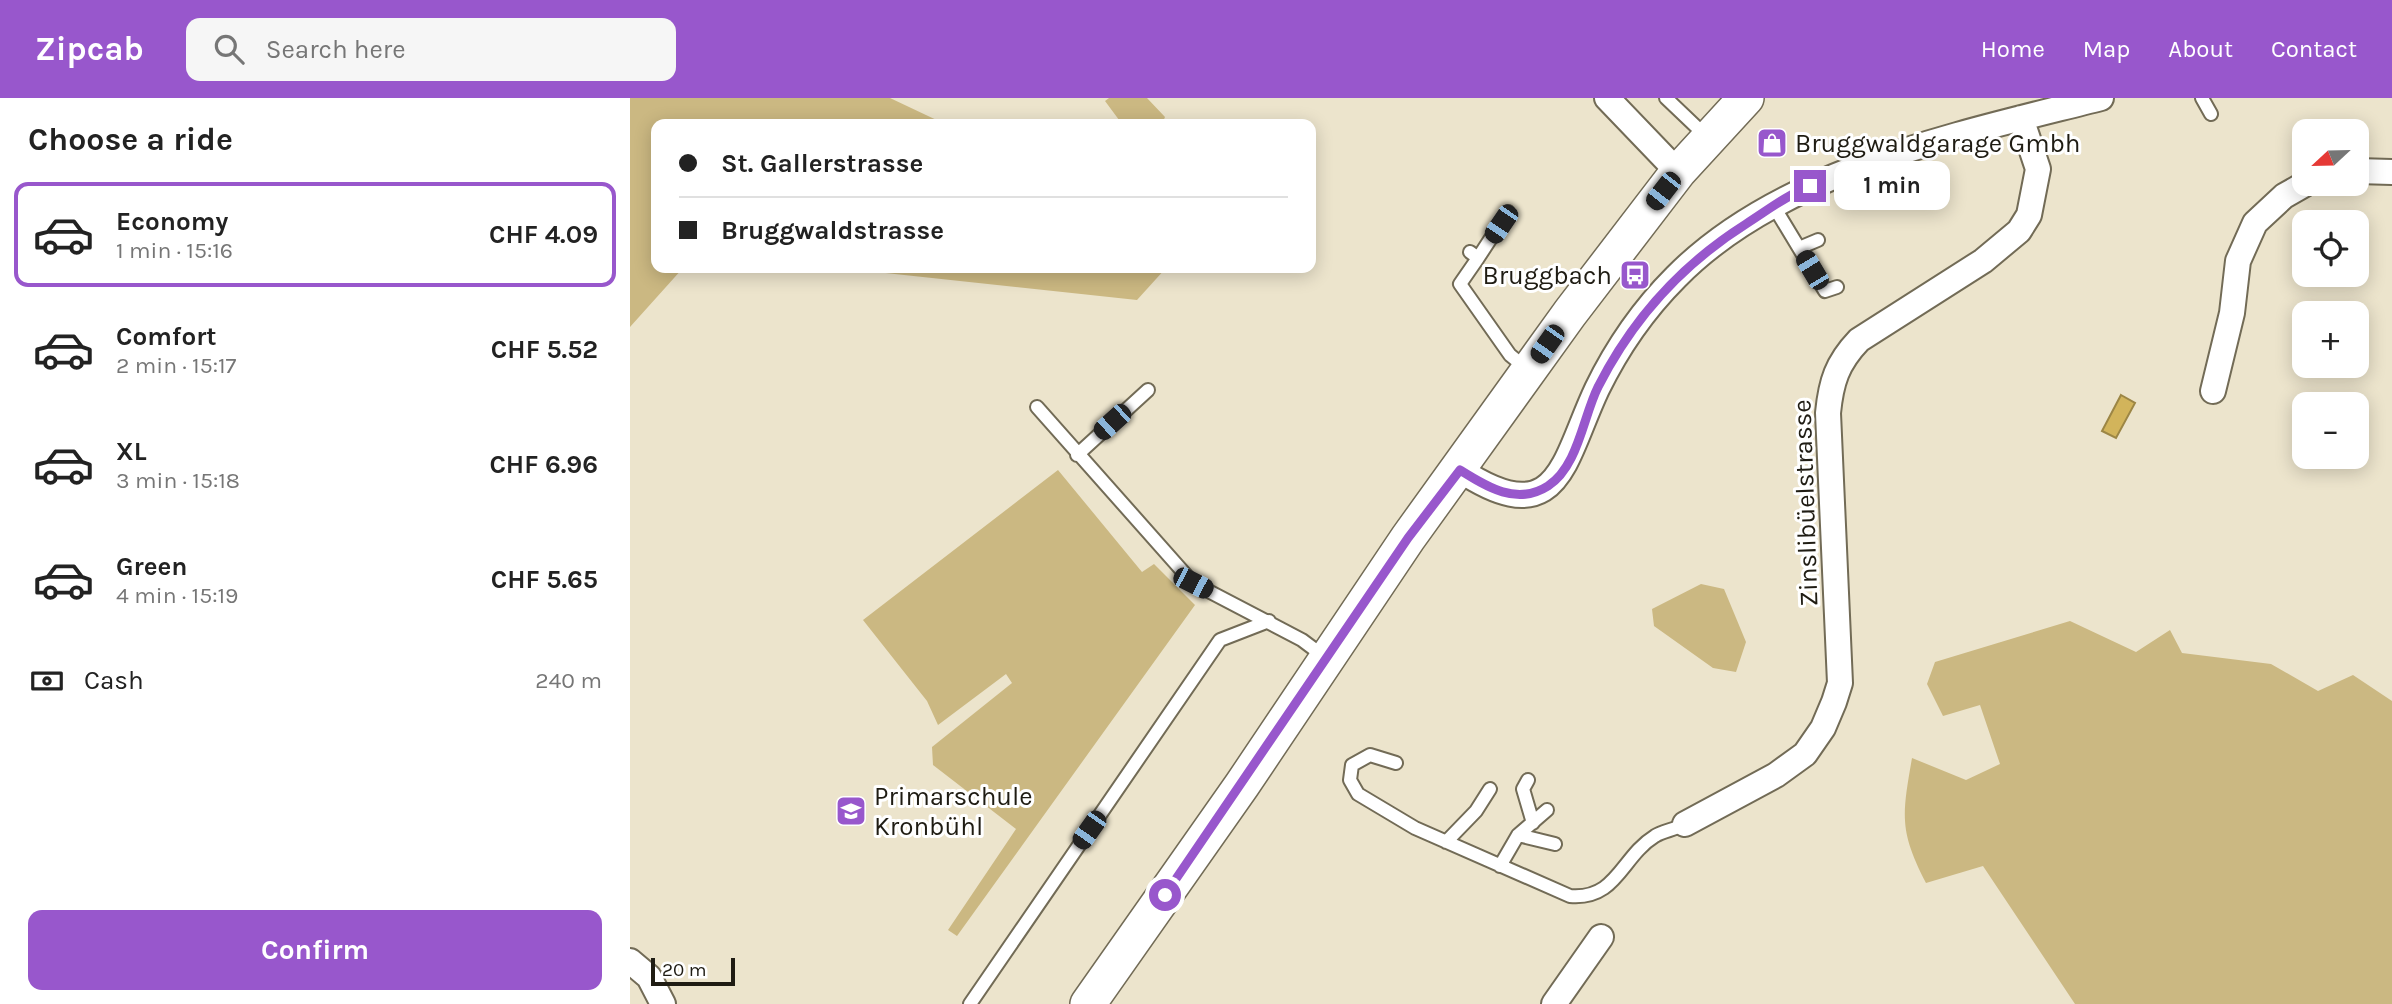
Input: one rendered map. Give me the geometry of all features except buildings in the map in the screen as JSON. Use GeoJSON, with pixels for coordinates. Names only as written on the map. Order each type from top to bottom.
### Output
{"type":"FeatureCollection","features":[{"type":"Feature","properties":{"kind":"main road"},"geometry":{"type":"LineString","coordinates":[[1088,1004],[1408,538],[1460,470],[1529,371],[1678,173],[1746,98]]}},
{"type":"Feature","properties":{"kind":"street"},"geometry":{"type":"LineString","coordinates":[[1460,470],[1501,493],[1532,493],[1548,486],[1561,475],[1598,387],[1631,331],[1649,307],[1700,255],[1794,192],[1871,163],[2021,118],[2101,98]]}},
{"type":"Feature","properties":{"kind":"street"},"geometry":{"type":"LineString","coordinates":[[1606,99],[1678,173]]}},
{"type":"Feature","properties":{"kind":"street","name":"Zinslibüelstrasse"},"geometry":{"type":"LineString","coordinates":[[1685,824],[1776,775],[1805,754],[1823,728],[1840,683],[1828,413],[1831,381],[1843,356],[1859,340],[1983,261],[2019,231],[2029,215],[2038,169],[2021,118]]}},
{"type":"Feature","properties":{"kind":"street"},"geometry":{"type":"LineString","coordinates":[[2370,171],[2392,172]]}},
{"type":"Feature","properties":{"kind":"street"},"geometry":{"type":"LineString","coordinates":[[2213,391],[2232,313],[2238,261],[2255,223],[2292,191]]}},
{"type":"Feature","properties":{"kind":"street"},"geometry":{"type":"LineString","coordinates":[[1554,1004],[1601,937]]}},
{"type":"Feature","properties":{"kind":"street"},"geometry":{"type":"LineString","coordinates":[[630,961],[649,977],[663,1004]]}},
{"type":"Feature","properties":{"kind":"lane"},"geometry":{"type":"LineString","coordinates":[[1666,98],[1708,138]]}},
{"type":"Feature","properties":{"kind":"lane"},"geometry":{"type":"LineString","coordinates":[[2202,98],[2211,114]]}},
{"type":"Feature","properties":{"kind":"lane"},"geometry":{"type":"LineString","coordinates":[[1773,205],[1825,292],[1837,286]]}},
{"type":"Feature","properties":{"kind":"lane"},"geometry":{"type":"LineString","coordinates":[[1508,212],[1474,255],[1460,284],[1510,355],[1529,371]]}},
{"type":"Feature","properties":{"kind":"lane"},"geometry":{"type":"LineString","coordinates":[[1799,248],[1818,240]]}},
{"type":"Feature","properties":{"kind":"lane"},"geometry":{"type":"LineString","coordinates":[[1077,455],[1148,390]]}},
{"type":"Feature","properties":{"kind":"lane"},"geometry":{"type":"LineString","coordinates":[[1037,407],[1193,583],[1303,640],[1327,659]]}},
{"type":"Feature","properties":{"kind":"lane"},"geometry":{"type":"LineString","coordinates":[[970,1004],[1220,640],[1269,621]]}},
{"type":"Feature","properties":{"kind":"lane"},"geometry":{"type":"LineString","coordinates":[[1396,762],[1370,755],[1352,765],[1350,780],[1358,794],[1415,828],[1570,897],[1587,898],[1601,892],[1657,834],[1671,832],[1685,824]]}},
{"type":"Feature","properties":{"kind":"lane"},"geometry":{"type":"LineString","coordinates":[[1528,780],[1523,789],[1533,823]]}},
{"type":"Feature","properties":{"kind":"lane"},"geometry":{"type":"LineString","coordinates":[[1446,842],[1476,811],[1490,789]]}},
{"type":"Feature","properties":{"kind":"lane"},"geometry":{"type":"LineString","coordinates":[[1500,866],[1518,835],[1547,810]]}},
{"type":"Feature","properties":{"kind":"lane"},"geometry":{"type":"LineString","coordinates":[[1518,835],[1555,844]]}},
{"type":"Feature","properties":{"kind":"shaded area"},"geometry":{"type":"Polygon","coordinates":[[[630,98],[890,98],[934,119],[651,119],[651,273],[679,273],[630,327],[630,98]]]}},
{"type":"Feature","properties":{"kind":"shaded area"},"geometry":{"type":"Polygon","coordinates":[[[1109,98],[1147,98],[1165,117],[1118,119],[1105,101],[1109,98]]]}},
{"type":"Feature","properties":{"kind":"shaded area"},"geometry":{"type":"Polygon","coordinates":[[[886,273],[1161,273],[1137,300],[886,273]]]}},
{"type":"Feature","properties":{"kind":"shaded area"},"geometry":{"type":"Polygon","coordinates":[[[2121,395],[2135,403],[2116,438],[2102,431],[2121,395]]]}},
{"type":"Feature","properties":{"kind":"shaded area"},"geometry":{"type":"Polygon","coordinates":[[[1058,470],[1142,572],[1154,564],[1195,605],[957,936],[948,930],[1016,829],[933,765],[932,747],[1012,683],[1006,674],[938,725],[927,701],[863,620],[1058,470]]]}},
{"type":"Feature","properties":{"kind":"shaded area"},"geometry":{"type":"Polygon","coordinates":[[[1701,584],[1724,589],[1746,642],[1736,672],[1713,668],[1654,626],[1652,609],[1701,584]]]}},
{"type":"Feature","properties":{"kind":"shaded area"},"geometry":{"type":"Polygon","coordinates":[[[2070,621],[2136,652],[2170,630],[2182,653],[2271,664],[2318,691],[2353,675],[2392,701],[2392,1004],[2075,1004],[1983,866],[1926,883],[1911,849],[1905,822],[1912,758],[1966,780],[2000,764],[1980,705],[1943,716],[1927,684],[1935,662],[2070,621]]]}},
{"type":"Feature","properties":{"kind":"place","name":"Bruggwaldgarage Gmbh"},"geometry":{"type":"Point","coordinates":[1772,143]}},
{"type":"Feature","properties":{"kind":"place","name":"Bruggbach"},"geometry":{"type":"Point","coordinates":[1635,275]}},
{"type":"Feature","properties":{"kind":"place","name":"Primarschule Kronbühl"},"geometry":{"type":"Point","coordinates":[851,811]}},
{"type":"Feature","properties":{"kind":"route"},"geometry":{"type":"LineString","coordinates":[[1165,895],[1425,513],[1460,470],[1501,493],[1532,493],[1548,486],[1561,475],[1598,387],[1631,331],[1649,307],[1676,277],[1727,234],[1794,192],[1810,186]]}}]}
